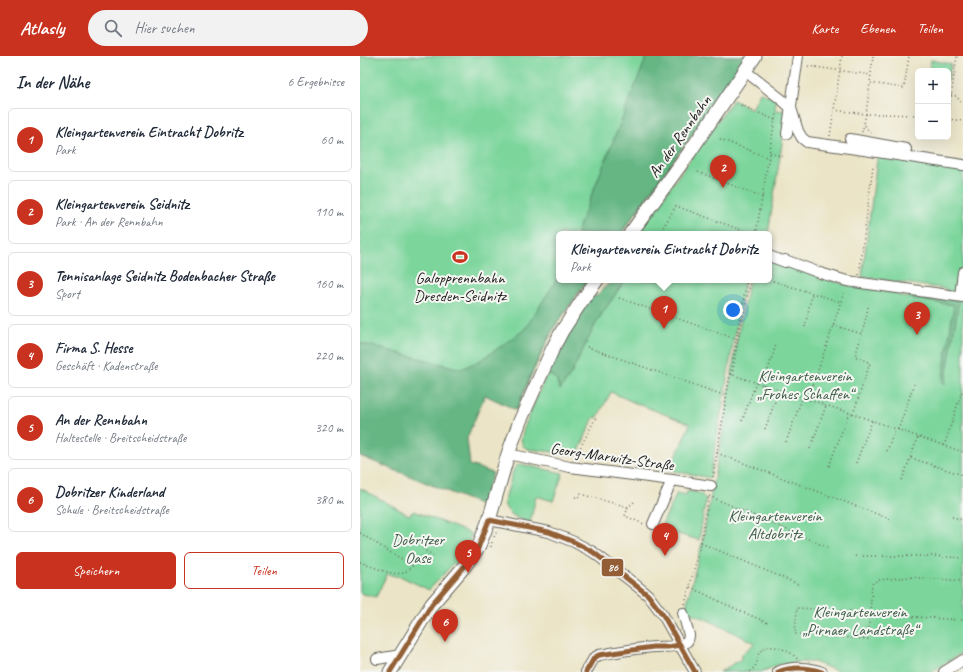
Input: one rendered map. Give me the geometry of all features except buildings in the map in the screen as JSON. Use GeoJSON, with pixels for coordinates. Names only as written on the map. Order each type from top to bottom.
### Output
{"type":"FeatureCollection","features":[{"type":"Feature","properties":{"kind":"main road","name":"An der Rennbahn"},"geometry":{"type":"LineString","coordinates":[[632,231],[689,153],[755,56]]}},
{"type":"Feature","properties":{"kind":"main road"},"geometry":{"type":"LineString","coordinates":[[390,672],[432,604],[498,526],[508,454],[520,421],[562,331],[595,283]]}},
{"type":"Feature","properties":{"kind":"street"},"geometry":{"type":"LineString","coordinates":[[787,134],[798,56]]}},
{"type":"Feature","properties":{"kind":"street"},"geometry":{"type":"LineString","coordinates":[[745,71],[791,108],[798,131],[802,138],[807,142],[963,165]]}},
{"type":"Feature","properties":{"kind":"street"},"geometry":{"type":"LineString","coordinates":[[850,140],[963,158]]}},
{"type":"Feature","properties":{"kind":"street"},"geometry":{"type":"LineString","coordinates":[[772,252],[786,256],[785,260],[847,281],[961,296],[963,272]]}},
{"type":"Feature","properties":{"kind":"street","name":"Georg-Marwitz-Straße"},"geometry":{"type":"LineString","coordinates":[[508,454],[570,467],[672,480],[710,491]]}},
{"type":"Feature","properties":{"kind":"street"},"geometry":{"type":"LineString","coordinates":[[653,524],[672,480]]}},
{"type":"Feature","properties":{"kind":"street"},"geometry":{"type":"LineString","coordinates":[[498,526],[549,532],[574,542],[593,552],[648,595],[663,615],[695,672]]}},
{"type":"Feature","properties":{"kind":"street"},"geometry":{"type":"LineString","coordinates":[[586,672],[594,658],[599,655],[653,647],[668,647],[680,645],[688,641],[689,638],[682,613]]}},
{"type":"Feature","properties":{"kind":"street"},"geometry":{"type":"LineString","coordinates":[[377,659],[401,655]]}},
{"type":"Feature","properties":{"kind":"street"},"geometry":{"type":"LineString","coordinates":[[944,672],[963,660]]}},
{"type":"Feature","properties":{"kind":"street"},"geometry":{"type":"LineString","coordinates":[[778,672],[802,668],[822,672]]}},
{"type":"Feature","properties":{"kind":"path"},"geometry":{"type":"LineString","coordinates":[[829,140],[842,56]]}},
{"type":"Feature","properties":{"kind":"path"},"geometry":{"type":"LineString","coordinates":[[874,56],[864,124],[870,133],[874,134]]}},
{"type":"Feature","properties":{"kind":"path"},"geometry":{"type":"LineString","coordinates":[[870,83],[904,88],[908,56]]}},
{"type":"Feature","properties":{"kind":"path"},"geometry":{"type":"LineString","coordinates":[[957,56],[951,95],[956,96],[963,104]]}},
{"type":"Feature","properties":{"kind":"path"},"geometry":{"type":"LineString","coordinates":[[808,66],[871,75]]}},
{"type":"Feature","properties":{"kind":"path"},"geometry":{"type":"LineString","coordinates":[[741,105],[775,120]]}},
{"type":"Feature","properties":{"kind":"path"},"geometry":{"type":"LineString","coordinates":[[834,110],[866,114],[915,115]]}},
{"type":"Feature","properties":{"kind":"path"},"geometry":{"type":"LineString","coordinates":[[757,231],[776,113]]}},
{"type":"Feature","properties":{"kind":"path"},"geometry":{"type":"LineString","coordinates":[[951,119],[963,121]]}},
{"type":"Feature","properties":{"kind":"path"},"geometry":{"type":"LineString","coordinates":[[720,139],[769,158]]}},
{"type":"Feature","properties":{"kind":"path"},"geometry":{"type":"LineString","coordinates":[[770,153],[784,157]]}},
{"type":"Feature","properties":{"kind":"path"},"geometry":{"type":"LineString","coordinates":[[858,282],[873,166]]}},
{"type":"Feature","properties":{"kind":"path"},"geometry":{"type":"LineString","coordinates":[[698,172],[763,197]]}},
{"type":"Feature","properties":{"kind":"path"},"geometry":{"type":"LineString","coordinates":[[661,231],[676,206],[744,231]]}},
{"type":"Feature","properties":{"kind":"path"},"geometry":{"type":"LineString","coordinates":[[773,280],[840,302]]}},
{"type":"Feature","properties":{"kind":"path"},"geometry":{"type":"LineString","coordinates":[[808,400],[847,281]]}},
{"type":"Feature","properties":{"kind":"path"},"geometry":{"type":"LineString","coordinates":[[682,613],[701,543],[747,283]]}},
{"type":"Feature","properties":{"kind":"path"},"geometry":{"type":"LineString","coordinates":[[732,375],[750,283]]}},
{"type":"Feature","properties":{"kind":"path"},"geometry":{"type":"LineString","coordinates":[[805,327],[812,293]]}},
{"type":"Feature","properties":{"kind":"path"},"geometry":{"type":"LineString","coordinates":[[619,298],[736,339]]}},
{"type":"Feature","properties":{"kind":"path"},"geometry":{"type":"LineString","coordinates":[[853,414],[870,363],[855,356],[869,304]]}},
{"type":"Feature","properties":{"kind":"path"},"geometry":{"type":"LineString","coordinates":[[833,325],[862,334]]}},
{"type":"Feature","properties":{"kind":"path"},"geometry":{"type":"LineString","coordinates":[[763,385],[776,346]]}},
{"type":"Feature","properties":{"kind":"path"},"geometry":{"type":"LineString","coordinates":[[587,347],[726,396]]}},
{"type":"Feature","properties":{"kind":"path"},"geometry":{"type":"LineString","coordinates":[[730,374],[963,452]]}},
{"type":"Feature","properties":{"kind":"path"},"geometry":{"type":"LineString","coordinates":[[742,421],[756,383]]}},
{"type":"Feature","properties":{"kind":"path"},"geometry":{"type":"LineString","coordinates":[[898,430],[914,384]]}},
{"type":"Feature","properties":{"kind":"path"},"geometry":{"type":"LineString","coordinates":[[765,429],[779,390]]}},
{"type":"Feature","properties":{"kind":"path"},"geometry":{"type":"LineString","coordinates":[[944,446],[962,391]]}},
{"type":"Feature","properties":{"kind":"path"},"geometry":{"type":"LineString","coordinates":[[786,442],[802,398]]}},
{"type":"Feature","properties":{"kind":"path"},"geometry":{"type":"LineString","coordinates":[[810,449],[826,406]]}},
{"type":"Feature","properties":{"kind":"path"},"geometry":{"type":"LineString","coordinates":[[829,466],[849,413]]}},
{"type":"Feature","properties":{"kind":"path"},"geometry":{"type":"LineString","coordinates":[[570,467],[596,417]]}},
{"type":"Feature","properties":{"kind":"path"},"geometry":{"type":"LineString","coordinates":[[856,463],[872,421]]}},
{"type":"Feature","properties":{"kind":"path"},"geometry":{"type":"LineString","coordinates":[[887,451],[895,429]]}},
{"type":"Feature","properties":{"kind":"path"},"geometry":{"type":"LineString","coordinates":[[902,480],[918,437]]}},
{"type":"Feature","properties":{"kind":"path"},"geometry":{"type":"LineString","coordinates":[[717,453],[890,519]]}},
{"type":"Feature","properties":{"kind":"path"},"geometry":{"type":"LineString","coordinates":[[911,458],[963,475]]}},
{"type":"Feature","properties":{"kind":"path"},"geometry":{"type":"LineString","coordinates":[[575,497],[578,498],[581,491]]}},
{"type":"Feature","properties":{"kind":"path"},"geometry":{"type":"LineString","coordinates":[[710,491],[830,548]]}},
{"type":"Feature","properties":{"kind":"path"},"geometry":{"type":"LineString","coordinates":[[580,494],[628,507]]}},
{"type":"Feature","properties":{"kind":"path"},"geometry":{"type":"LineString","coordinates":[[634,502],[628,507],[625,516],[644,524],[653,524]]}},
{"type":"Feature","properties":{"kind":"path"},"geometry":{"type":"LineString","coordinates":[[952,517],[963,520]]}},
{"type":"Feature","properties":{"kind":"path"},"geometry":{"type":"LineString","coordinates":[[491,547],[498,526]]}},
{"type":"Feature","properties":{"kind":"path"},"geometry":{"type":"LineString","coordinates":[[360,533],[413,565]]}},
{"type":"Feature","properties":{"kind":"path"},"geometry":{"type":"LineString","coordinates":[[414,540],[433,555]]}},
{"type":"Feature","properties":{"kind":"path"},"geometry":{"type":"LineString","coordinates":[[701,543],[800,585]]}},
{"type":"Feature","properties":{"kind":"path"},"geometry":{"type":"LineString","coordinates":[[855,556],[932,556],[963,558]]}},
{"type":"Feature","properties":{"kind":"path"},"geometry":{"type":"LineString","coordinates":[[360,562],[392,573],[403,573],[418,561]]}},
{"type":"Feature","properties":{"kind":"path"},"geometry":{"type":"LineString","coordinates":[[962,620],[870,612],[796,608],[795,634],[868,639],[870,612],[872,584],[878,580],[910,577],[963,581]]}},
{"type":"Feature","properties":{"kind":"path"},"geometry":{"type":"LineString","coordinates":[[690,587],[768,623]]}},
{"type":"Feature","properties":{"kind":"path"},"geometry":{"type":"LineString","coordinates":[[750,672],[755,667],[759,653],[767,647],[779,648],[790,652],[800,663]]}},
{"type":"Feature","properties":{"kind":"green space","name":"Galopprennbahn Dresden-Seidnitz"},"geometry":{"type":"Polygon","coordinates":[[[360,56],[746,56],[735,75],[623,231],[556,231],[556,283],[586,283],[554,328],[531,376],[517,410],[486,393],[360,453],[360,56]]]}},
{"type":"Feature","properties":{"kind":"green space"},"geometry":{"type":"Polygon","coordinates":[[[647,56],[746,56],[622,231],[577,231],[647,56]]]}},
{"type":"Feature","properties":{"kind":"green space"},"geometry":{"type":"Polygon","coordinates":[[[931,60],[951,64],[950,68],[930,68],[931,60]]]}},
{"type":"Feature","properties":{"kind":"green space"},"geometry":{"type":"Polygon","coordinates":[[[760,92],[776,100],[775,110],[787,111],[768,231],[639,231],[733,100],[752,109],[760,92]]]}},
{"type":"Feature","properties":{"kind":"green space"},"geometry":{"type":"Polygon","coordinates":[[[878,152],[963,163],[963,652],[931,672],[840,672],[814,662],[799,662],[778,665],[761,672],[720,672],[741,659],[742,654],[755,643],[704,618],[685,611],[702,543],[722,435],[737,339],[748,283],[772,283],[772,262],[846,285],[895,293],[903,297],[944,304],[947,289],[862,277],[878,152]]]}},
{"type":"Feature","properties":{"kind":"green space"},"geometry":{"type":"Polygon","coordinates":[[[556,280],[556,283],[585,283],[554,327],[530,376],[516,410],[485,395],[467,438],[470,465],[493,473],[481,505],[360,456],[360,343],[461,369],[481,360],[524,330],[556,280]]]}},
{"type":"Feature","properties":{"kind":"green space"},"geometry":{"type":"Polygon","coordinates":[[[609,283],[623,283],[597,321],[571,374],[560,390],[556,379],[547,373],[569,332],[590,298],[596,296],[609,283]]]}},
{"type":"Feature","properties":{"kind":"green space"},"geometry":{"type":"Polygon","coordinates":[[[623,283],[744,283],[710,478],[670,470],[690,424],[611,392],[597,418],[594,417],[577,455],[528,449],[523,446],[521,439],[524,428],[547,373],[556,379],[560,389],[571,374],[597,321],[623,283]]]}},
{"type":"Feature","properties":{"kind":"green space"},"geometry":{"type":"Polygon","coordinates":[[[910,293],[959,301],[945,384],[942,383],[954,305],[909,298],[910,293]]]}},
{"type":"Feature","properties":{"kind":"green space"},"geometry":{"type":"Polygon","coordinates":[[[520,464],[563,473],[553,501],[536,496],[530,523],[511,514],[504,503],[513,471],[516,466],[520,464]]]}},
{"type":"Feature","properties":{"kind":"green space","name":"Dobritzer Oase"},"geometry":{"type":"Polygon","coordinates":[[[360,488],[409,515],[414,511],[472,534],[458,560],[429,590],[402,577],[387,574],[376,597],[360,593],[360,488]]]}},
{"type":"Feature","properties":{"kind":"green space"},"geometry":{"type":"Polygon","coordinates":[[[687,491],[700,493],[706,499],[699,540],[660,529],[677,493],[686,495],[687,491]]]}},
{"type":"Feature","properties":{"kind":"transit line","name":"86"},"geometry":{"type":"LineString","coordinates":[[489,520],[549,532],[574,542],[593,552],[648,595],[663,615],[695,672]]}},
{"type":"Feature","properties":{"kind":"transit line","name":"86"},"geometry":{"type":"LineString","coordinates":[[390,672],[432,604],[478,548],[489,520]]}},
{"type":"Feature","properties":{"kind":"transit line","name":"86"},"geometry":{"type":"LineString","coordinates":[[586,672],[594,658],[599,655],[653,647],[680,645]]}},
{"type":"Feature","properties":{"kind":"transit line","name":"86"},"geometry":{"type":"LineString","coordinates":[[778,672],[800,668],[822,672]]}},
{"type":"Feature","properties":{"kind":"place","name":"Kleingartenverein Seidnitz"},"geometry":{"type":"Point","coordinates":[723,188]}},
{"type":"Feature","properties":{"kind":"place","name":"Galopprennbahn Dresden-Seidnitz"},"geometry":{"type":"Point","coordinates":[460,257]}},
{"type":"Feature","properties":{"kind":"place","name":"Kleingartenverein Eintracht Dobritz"},"geometry":{"type":"Point","coordinates":[664,329]}},
{"type":"Feature","properties":{"kind":"place","name":"Tennisanlage Seidnitz Bodenbacher Straße"},"geometry":{"type":"Point","coordinates":[917,335]}},
{"type":"Feature","properties":{"kind":"place","name":"Firma S. Hesse"},"geometry":{"type":"Point","coordinates":[665,556]}},
{"type":"Feature","properties":{"kind":"place","name":"An der Rennbahn"},"geometry":{"type":"Point","coordinates":[468,573]}},
{"type":"Feature","properties":{"kind":"place","name":"Dobritzer Kinderland"},"geometry":{"type":"Point","coordinates":[445,642]}},
{"type":"Feature","properties":{"kind":"park label","name":"Kleingartenverein „Frohes Schaffen“"},"geometry":{"type":"Point","coordinates":[805,384]}},
{"type":"Feature","properties":{"kind":"park label","name":"Kleingartenverein Altdobritz"},"geometry":{"type":"Point","coordinates":[775,524]}},
{"type":"Feature","properties":{"kind":"park label","name":"Kleingartenverein „Pirnaer Landstraße“"},"geometry":{"type":"Point","coordinates":[860,620]}}]}
